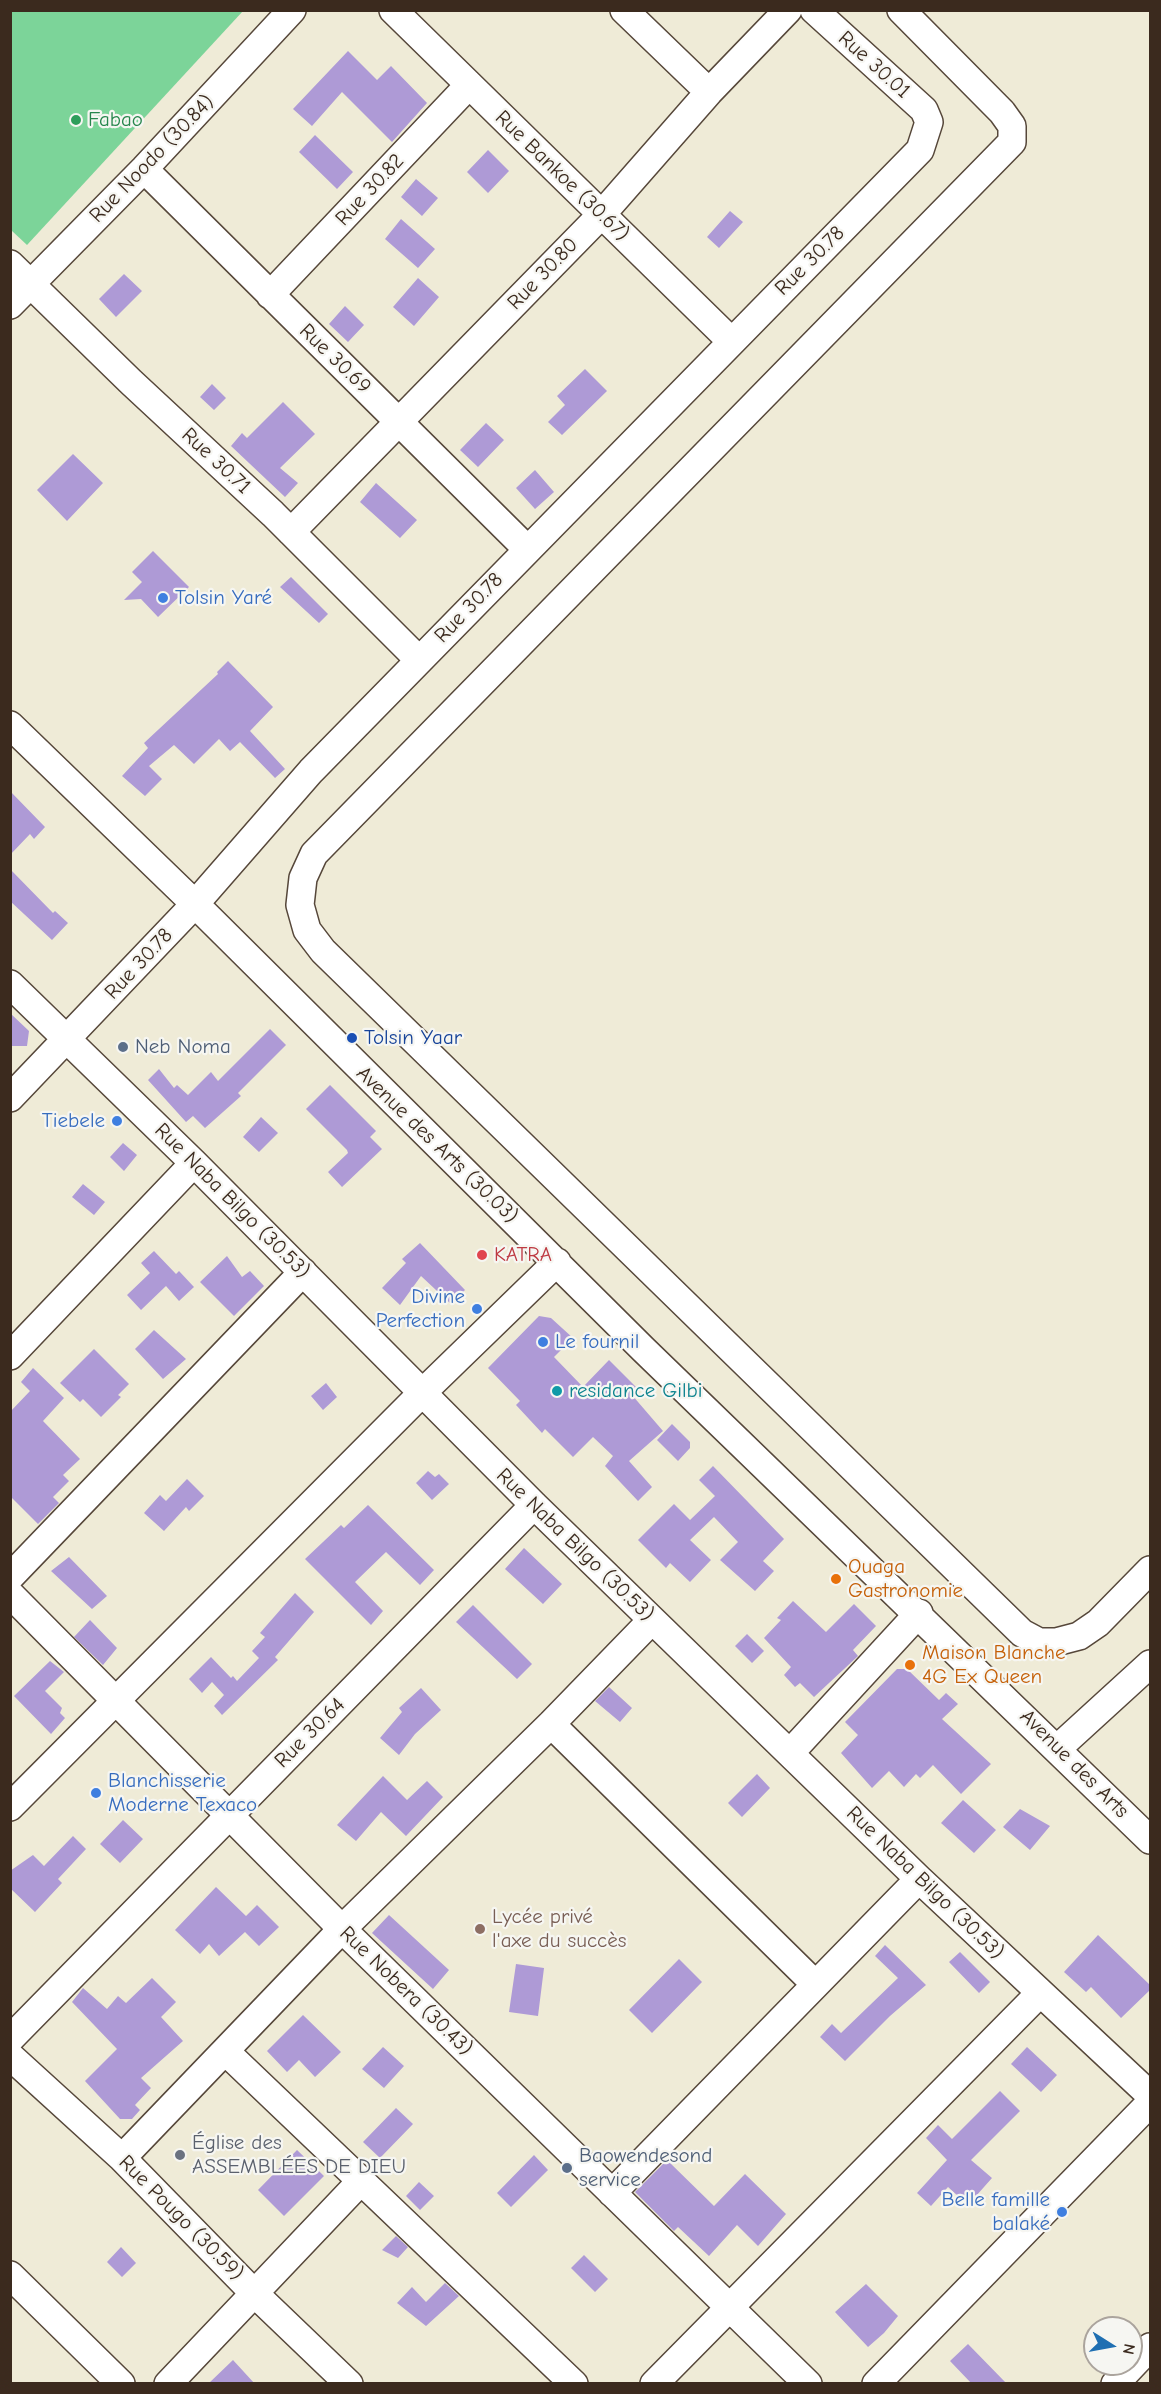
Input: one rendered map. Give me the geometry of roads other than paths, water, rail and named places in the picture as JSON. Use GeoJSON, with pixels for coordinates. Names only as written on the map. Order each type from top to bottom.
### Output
{"type":"FeatureCollection","features":[{"type":"Feature","properties":{"kind":"street","name":"Rue Noodo (30.84)"},"geometry":{"type":"LineString","coordinates":[[10,305],[144,169],[292,10]]}},
{"type":"Feature","properties":{"kind":"street","name":"Rue Bankoe (30.67)"},"geometry":{"type":"LineString","coordinates":[[393,10],[731,341]]}},
{"type":"Feature","properties":{"kind":"street"},"geometry":{"type":"LineString","coordinates":[[624,10],[709,92]]}},
{"type":"Feature","properties":{"kind":"street","name":"Rue 30.80"},"geometry":{"type":"LineString","coordinates":[[291,532],[602,214],[709,92],[788,10]]}},
{"type":"Feature","properties":{"kind":"street","name":"Rue 30.01"},"geometry":{"type":"LineString","coordinates":[[814,10],[924,111],[929,122]]}},
{"type":"Feature","properties":{"kind":"street"},"geometry":{"type":"LineString","coordinates":[[901,10],[1002,112],[1012,126],[1012,142],[314,854],[303,878],[300,905],[308,930],[323,951],[1022,1633],[1039,1642],[1056,1642],[1078,1636],[1098,1623],[1150,1570]]}},
{"type":"Feature","properties":{"kind":"street","name":"Rue 30.82"},"geometry":{"type":"LineString","coordinates":[[270,295],[469,85]]}},
{"type":"Feature","properties":{"kind":"street","name":"Rue 30.78"},"geometry":{"type":"LineString","coordinates":[[10,1098],[195,904],[311,771],[920,150],[929,122]]}},
{"type":"Feature","properties":{"kind":"street","name":"Rue 30.69"},"geometry":{"type":"LineString","coordinates":[[144,169],[527,549]]}},
{"type":"Feature","properties":{"kind":"street","name":"Rue 30.71"},"geometry":{"type":"LineString","coordinates":[[10,264],[131,382],[291,532],[418,660]]}},
{"type":"Feature","properties":{"kind":"street","name":"Avenue des Arts (30.03)"},"geometry":{"type":"LineString","coordinates":[[10,725],[195,904],[644,1350],[919,1613]]}},
{"type":"Feature","properties":{"kind":"street","name":"Rue Naba Bilgo (30.53)"},"geometry":{"type":"LineString","coordinates":[[10,984],[194,1162],[421,1394],[652,1620],[919,1879],[1150,2095]]}},
{"type":"Feature","properties":{"kind":"street"},"geometry":{"type":"LineString","coordinates":[[10,1356],[194,1162]]}},
{"type":"Feature","properties":{"kind":"street"},"geometry":{"type":"LineString","coordinates":[[10,1807],[421,1394],[557,1262]]}},
{"type":"Feature","properties":{"kind":"street"},"geometry":{"type":"LineString","coordinates":[[10,1577],[303,1272]]}},
{"type":"Feature","properties":{"kind":"street","name":"Rue 30.64"},"geometry":{"type":"LineString","coordinates":[[10,2038],[534,1505]]}},
{"type":"Feature","properties":{"kind":"street","name":"Rue Nobera (30.43)"},"geometry":{"type":"LineString","coordinates":[[10,1593],[342,1929],[808,2384]]}},
{"type":"Feature","properties":{"kind":"street"},"geometry":{"type":"LineString","coordinates":[[790,1753],[919,1613]]}},
{"type":"Feature","properties":{"kind":"street","name":"Avenue des Arts"},"geometry":{"type":"LineString","coordinates":[[919,1613],[1150,1840]]}},
{"type":"Feature","properties":{"kind":"street"},"geometry":{"type":"LineString","coordinates":[[122,2158],[342,1929],[551,1724],[652,1620]]}},
{"type":"Feature","properties":{"kind":"street"},"geometry":{"type":"LineString","coordinates":[[1058,1748],[1150,1664]]}},
{"type":"Feature","properties":{"kind":"street"},"geometry":{"type":"LineString","coordinates":[[551,1724],[814,1983]]}},
{"type":"Feature","properties":{"kind":"street"},"geometry":{"type":"LineString","coordinates":[[612,2193],[814,1983],[919,1879]]}},
{"type":"Feature","properties":{"kind":"street"},"geometry":{"type":"LineString","coordinates":[[654,2384],[1040,1993]]}},
{"type":"Feature","properties":{"kind":"street"},"geometry":{"type":"LineString","coordinates":[[225,2051],[574,2384]]}},
{"type":"Feature","properties":{"kind":"street","name":"Rue Pougo (30.59)"},"geometry":{"type":"LineString","coordinates":[[10,2056],[122,2158],[254,2292],[349,2384]]}},
{"type":"Feature","properties":{"kind":"street"},"geometry":{"type":"LineString","coordinates":[[876,2384],[1150,2103]]}},
{"type":"Feature","properties":{"kind":"street"},"geometry":{"type":"LineString","coordinates":[[168,2384],[361,2181]]}},
{"type":"Feature","properties":{"kind":"street"},"geometry":{"type":"LineString","coordinates":[[10,2275],[121,2384]]}},
{"type":"Feature","properties":{"kind":"street"},"geometry":{"type":"LineString","coordinates":[[1115,2384],[1150,2347]]}},
{"type":"Feature","properties":{"kind":"place","name":"Fabao"},"geometry":{"type":"Point","coordinates":[76,120]}},
{"type":"Feature","properties":{"kind":"place","name":"Tolsin Yaré"},"geometry":{"type":"Point","coordinates":[163,598]}},
{"type":"Feature","properties":{"kind":"place","name":"Tolsin Yaar"},"geometry":{"type":"Point","coordinates":[352,1038]}},
{"type":"Feature","properties":{"kind":"place","name":"Neb Noma"},"geometry":{"type":"Point","coordinates":[123,1047]}},
{"type":"Feature","properties":{"kind":"place","name":"Tiebele"},"geometry":{"type":"Point","coordinates":[117,1121]}},
{"type":"Feature","properties":{"kind":"place","name":"KATRA"},"geometry":{"type":"Point","coordinates":[482,1255]}},
{"type":"Feature","properties":{"kind":"place","name":"Divine Perfection"},"geometry":{"type":"Point","coordinates":[477,1309]}},
{"type":"Feature","properties":{"kind":"place","name":"Le fournil"},"geometry":{"type":"Point","coordinates":[543,1342]}},
{"type":"Feature","properties":{"kind":"place","name":"residance Gilbi"},"geometry":{"type":"Point","coordinates":[557,1391]}},
{"type":"Feature","properties":{"kind":"place","name":"Ouaga Gastronomie"},"geometry":{"type":"Point","coordinates":[836,1579]}},
{"type":"Feature","properties":{"kind":"place","name":"Maison Blanche 4G Ex Queen"},"geometry":{"type":"Point","coordinates":[910,1665]}},
{"type":"Feature","properties":{"kind":"place","name":"Blanchisserie Moderne Texaco"},"geometry":{"type":"Point","coordinates":[96,1793]}},
{"type":"Feature","properties":{"kind":"place","name":"Lycée privé l'axe du succès"},"geometry":{"type":"Point","coordinates":[480,1929]}},
{"type":"Feature","properties":{"kind":"place","name":"Église des ASSEMBLÉES DE DIEU"},"geometry":{"type":"Point","coordinates":[180,2155]}},
{"type":"Feature","properties":{"kind":"place","name":"Baowendesond service"},"geometry":{"type":"Point","coordinates":[567,2168]}},
{"type":"Feature","properties":{"kind":"place","name":"Belle famille balaké"},"geometry":{"type":"Point","coordinates":[1062,2212]}}]}
